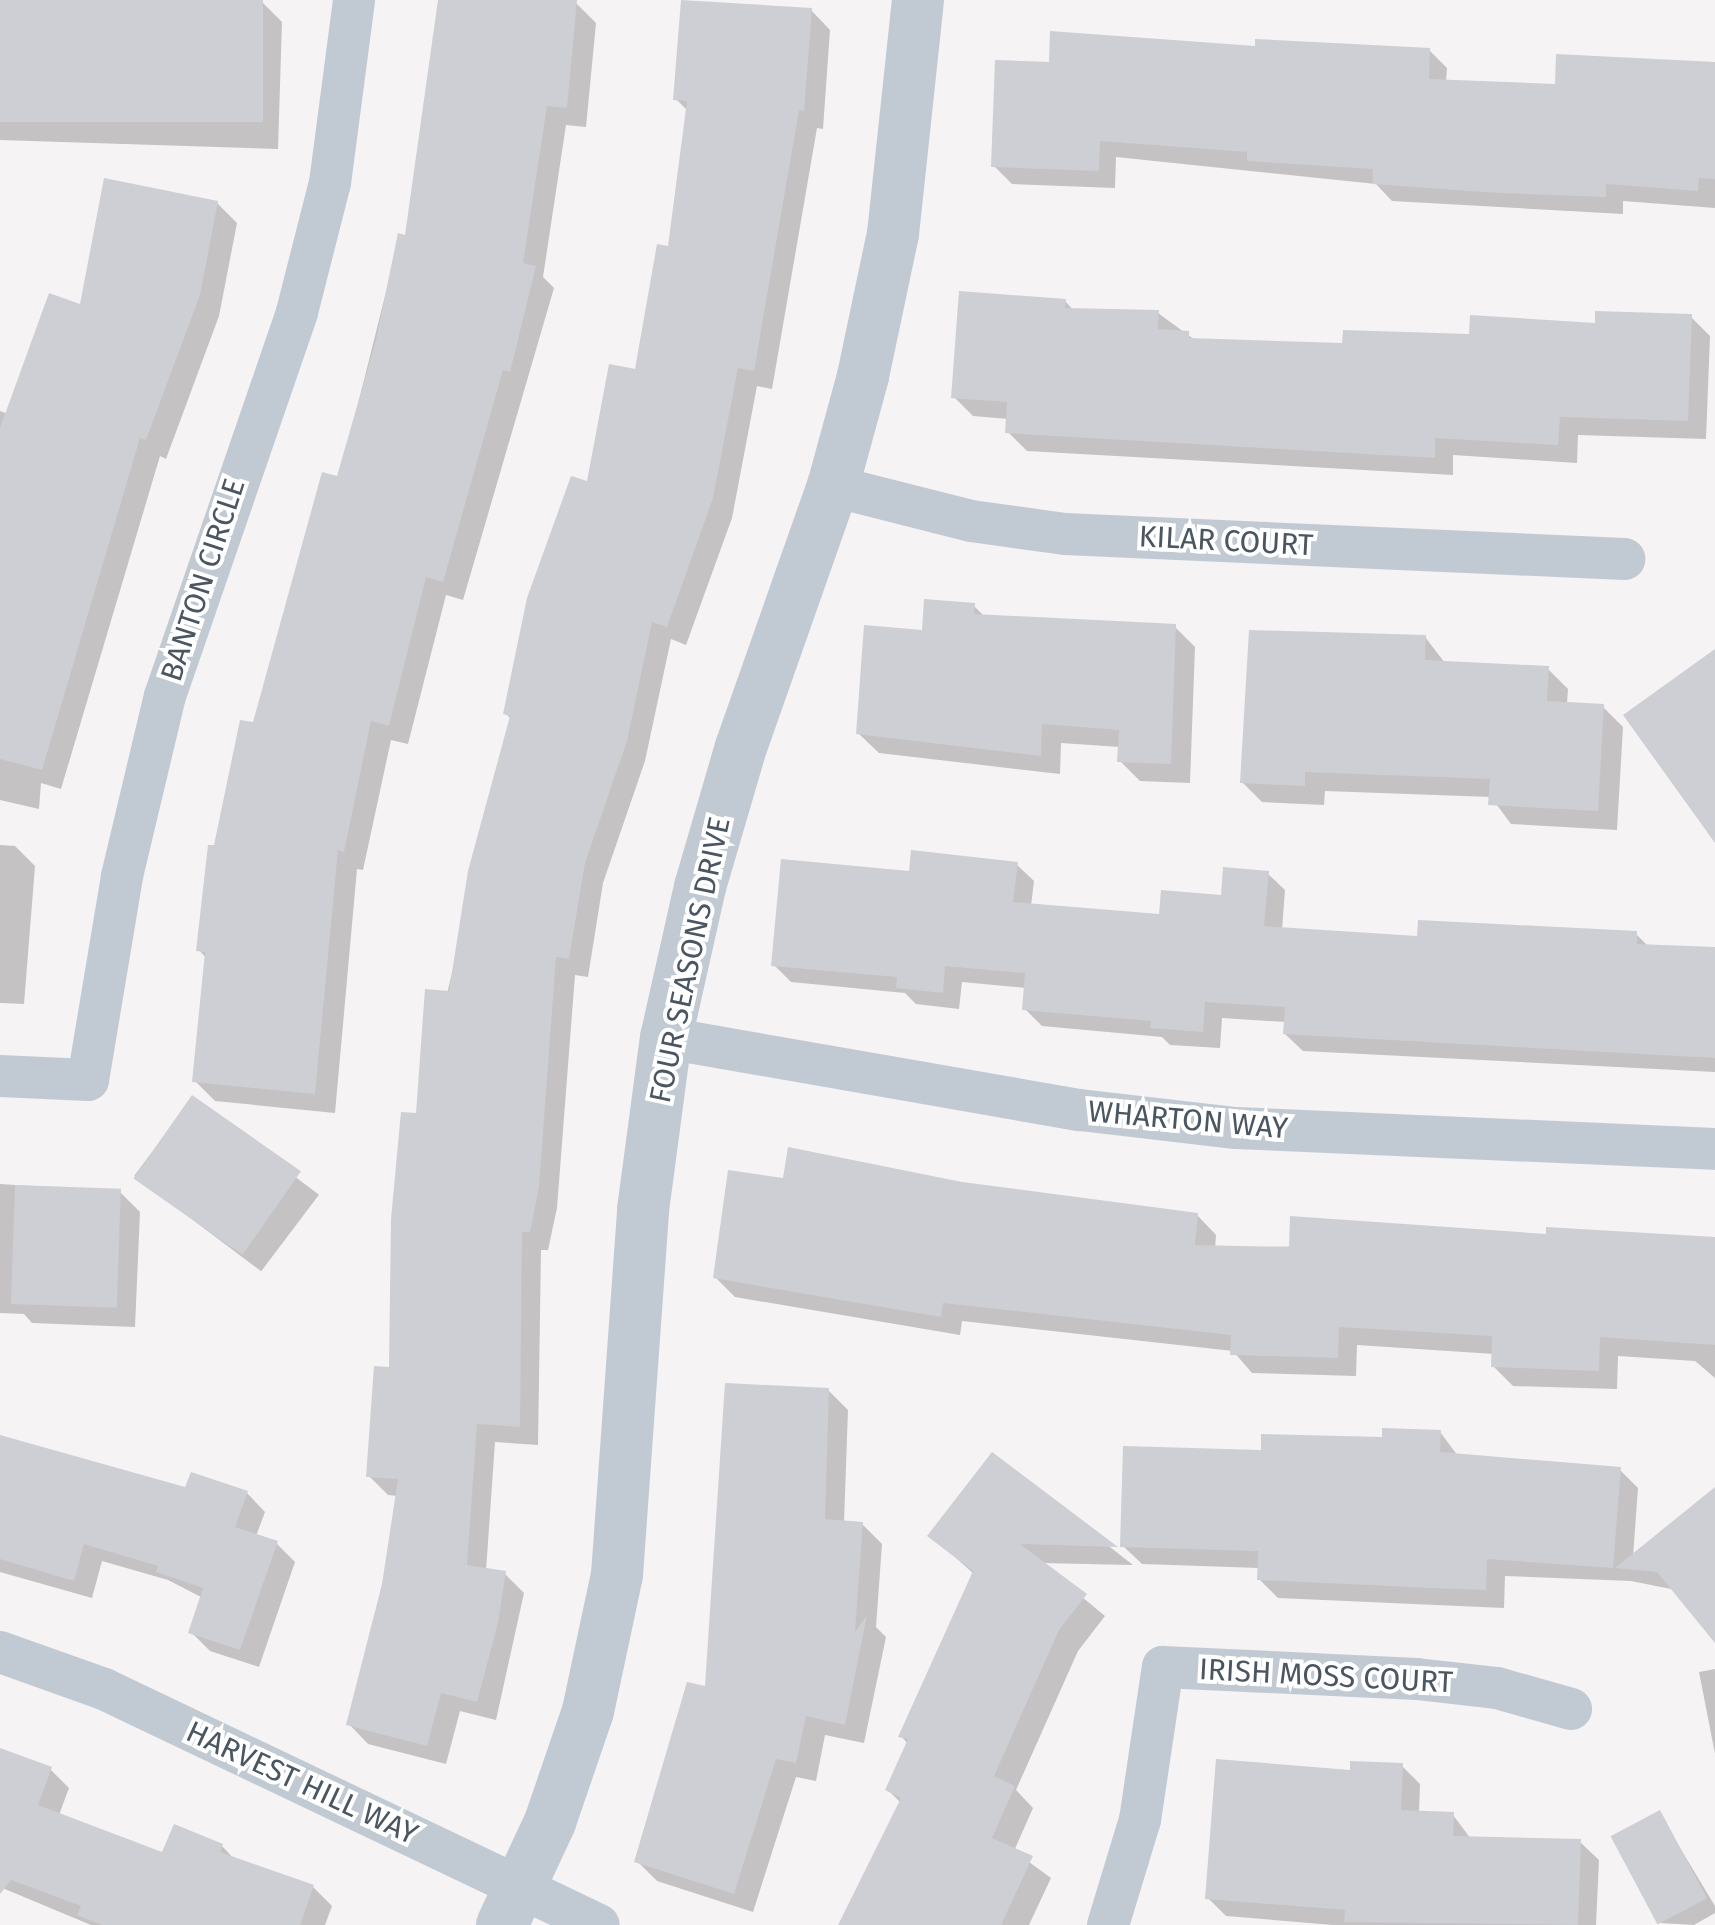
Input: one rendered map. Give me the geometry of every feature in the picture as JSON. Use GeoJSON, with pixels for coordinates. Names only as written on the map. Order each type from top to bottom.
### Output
{"type":"FeatureCollection","features":[{"type":"Feature","properties":{"kind":"street","name":"BANTON CIRCLE"},"geometry":{"type":"LineString","coordinates":[[0,1076],[88,1080],[122,876],[165,696],[297,312],[330,183],[354,0]]}},
{"type":"Feature","properties":{"kind":"street","name":"FOUR SEASONS DRIVE"},"geometry":{"type":"LineString","coordinates":[[512,1906],[588,1711],[617,1576],[643,1210],[666,1038],[700,887],[740,747],[832,486],[893,234],[918,0]]}},
{"type":"Feature","properties":{"kind":"street","name":"KILAR COURT"},"geometry":{"type":"LineString","coordinates":[[832,486],[971,521],[1065,534],[1624,559]]}},
{"type":"Feature","properties":{"kind":"street","name":"WHARTON WAY"},"geometry":{"type":"LineString","coordinates":[[666,1038],[1080,1110],[1217,1126],[1715,1149]]}},
{"type":"Feature","properties":{"kind":"street","name":"HARVEST HILL WAY"},"geometry":{"type":"LineString","coordinates":[[0,1652],[104,1690],[512,1906],[599,1925]]}},
{"type":"Feature","properties":{"kind":"street","name":"IRISH MOSS COURT"},"geometry":{"type":"LineString","coordinates":[[1108,1925],[1140,1820],[1163,1667],[1417,1679],[1497,1688],[1571,1709]]}},
{"type":"Feature","properties":{"kind":"building"},"geometry":{"type":"Polygon","coordinates":[[[0,0],[263,0],[263,122],[0,122],[0,0]]]}},
{"type":"Feature","properties":{"kind":"building"},"geometry":{"type":"Polygon","coordinates":[[[438,0],[577,0],[567,108],[547,106],[523,263],[536,266],[510,372],[503,370],[443,582],[426,577],[389,726],[371,721],[344,852],[338,850],[315,1094],[192,1082],[205,952],[196,951],[208,845],[214,845],[240,720],[253,722],[322,472],[337,476],[376,340],[398,233],[405,235],[438,0]]]}},
{"type":"Feature","properties":{"kind":"building"},"geometry":{"type":"Polygon","coordinates":[[[681,0],[812,8],[804,111],[799,110],[754,371],[738,368],[713,498],[667,627],[652,622],[627,741],[585,863],[569,959],[556,957],[539,1187],[530,1232],[522,1232],[520,1427],[477,1424],[467,1565],[506,1571],[498,1623],[477,1702],[441,1693],[427,1746],[346,1725],[382,1584],[398,1479],[366,1477],[374,1366],[389,1367],[391,1219],[401,1112],[416,1113],[425,989],[449,991],[468,871],[510,716],[503,714],[527,598],[571,476],[587,481],[609,364],[635,369],[657,244],[668,246],[687,101],[673,100],[681,0]]]}},
{"type":"Feature","properties":{"kind":"building"},"geometry":{"type":"Polygon","coordinates":[[[1050,31],[1255,46],[1255,39],[1430,48],[1429,79],[1555,84],[1556,54],[1715,62],[1715,179],[1699,178],[1698,191],[1606,184],[1606,197],[1498,193],[1372,184],[1373,169],[1247,161],[1247,152],[1100,141],[1099,171],[991,167],[995,60],[1049,62],[1050,31]]]}},
{"type":"Feature","properties":{"kind":"building"},"geometry":{"type":"Polygon","coordinates":[[[104,178],[218,201],[200,295],[146,440],[140,438],[42,770],[0,759],[0,428],[49,293],[80,304],[104,178]]]}},
{"type":"Feature","properties":{"kind":"building"},"geometry":{"type":"Polygon","coordinates":[[[959,291],[1066,299],[1065,308],[1159,310],[1158,329],[1189,331],[1189,338],[1342,343],[1343,330],[1469,334],[1470,315],[1595,323],[1595,311],[1692,314],[1688,421],[1560,417],[1558,445],[1435,438],[1435,458],[1005,433],[1007,402],[951,398],[959,291]]]}},
{"type":"Feature","properties":{"kind":"building"},"geometry":{"type":"Polygon","coordinates":[[[924,599],[975,603],[974,614],[1176,624],[1171,764],[1117,762],[1119,730],[1042,724],[1041,756],[856,734],[864,625],[922,630],[924,599]]]}},
{"type":"Feature","properties":{"kind":"building"},"geometry":{"type":"Polygon","coordinates":[[[1249,630],[1426,635],[1425,660],[1549,666],[1547,701],[1604,704],[1598,811],[1488,805],[1490,779],[1305,772],[1305,786],[1240,783],[1249,630]]]}},
{"type":"Feature","properties":{"kind":"building"},"geometry":{"type":"Polygon","coordinates":[[[1715,649],[1715,843],[1623,715],[1715,649]]]}},
{"type":"Feature","properties":{"kind":"building"},"geometry":{"type":"Polygon","coordinates":[[[911,850],[1018,862],[1013,902],[1159,914],[1161,890],[1221,895],[1223,867],[1269,871],[1264,926],[1417,936],[1418,920],[1637,931],[1637,944],[1715,947],[1715,1058],[1283,1034],[1285,1007],[1205,1002],[1203,1032],[1150,1028],[1151,1021],[1022,1010],[1025,973],[945,966],[943,993],[896,988],[897,977],[771,966],[781,859],[909,871],[911,850]]]}},
{"type":"Feature","properties":{"kind":"building"},"geometry":{"type":"Polygon","coordinates":[[[192,1095],[301,1171],[242,1255],[133,1179],[192,1095]]]}},
{"type":"Feature","properties":{"kind":"building"},"geometry":{"type":"Polygon","coordinates":[[[788,1147],[962,1182],[1198,1213],[1195,1245],[1289,1247],[1290,1216],[1546,1234],[1546,1227],[1715,1237],[1715,1345],[1600,1337],[1599,1371],[1491,1367],[1492,1336],[1339,1327],[1338,1358],[1230,1355],[1231,1335],[943,1303],[941,1317],[713,1278],[728,1170],[783,1178],[788,1147]]]}},
{"type":"Feature","properties":{"kind":"building"},"geometry":{"type":"Polygon","coordinates":[[[15,1185],[121,1189],[117,1308],[11,1304],[15,1185]]]}},
{"type":"Feature","properties":{"kind":"building"},"geometry":{"type":"Polygon","coordinates":[[[725,1383],[829,1388],[825,1519],[863,1522],[855,1632],[867,1615],[845,1725],[806,1716],[796,1763],[776,1759],[734,1894],[634,1862],[687,1682],[705,1686],[725,1383]]]}},
{"type":"Feature","properties":{"kind":"building"},"geometry":{"type":"Polygon","coordinates":[[[1382,1428],[1441,1430],[1440,1452],[1621,1467],[1613,1568],[1487,1559],[1486,1590],[1432,1588],[1257,1580],[1258,1551],[1120,1547],[1123,1446],[1261,1450],[1261,1434],[1382,1437],[1382,1428]]]}},
{"type":"Feature","properties":{"kind":"building"},"geometry":{"type":"Polygon","coordinates":[[[0,1435],[185,1487],[191,1472],[248,1491],[235,1527],[278,1541],[240,1650],[188,1633],[203,1588],[156,1572],[158,1566],[84,1544],[74,1581],[0,1559],[0,1435]]]}},
{"type":"Feature","properties":{"kind":"building"},"geometry":{"type":"Polygon","coordinates":[[[992,1452],[1118,1547],[1020,1544],[1087,1594],[1059,1630],[994,1776],[1015,1786],[992,1838],[1033,1856],[1001,1925],[838,1925],[901,1798],[885,1790],[908,1739],[898,1737],[973,1571],[927,1536],[992,1452]]]}},
{"type":"Feature","properties":{"kind":"building"},"geometry":{"type":"Polygon","coordinates":[[[1715,1487],[1715,1643],[1657,1572],[1615,1568],[1715,1487]]]}},
{"type":"Feature","properties":{"kind":"building"},"geometry":{"type":"Polygon","coordinates":[[[0,1748],[52,1767],[38,1805],[162,1852],[174,1824],[223,1844],[220,1852],[314,1885],[300,1925],[102,1925],[77,1915],[81,1906],[11,1880],[0,1894],[0,1748]]]}},
{"type":"Feature","properties":{"kind":"building"},"geometry":{"type":"Polygon","coordinates":[[[1216,1759],[1350,1770],[1350,1761],[1403,1763],[1401,1810],[1454,1812],[1453,1836],[1581,1839],[1578,1925],[1344,1922],[1345,1910],[1205,1899],[1216,1759]]]}},
{"type":"Feature","properties":{"kind":"building"},"geometry":{"type":"Polygon","coordinates":[[[1660,1810],[1707,1898],[1658,1925],[1611,1836],[1660,1810]]]}}]}
